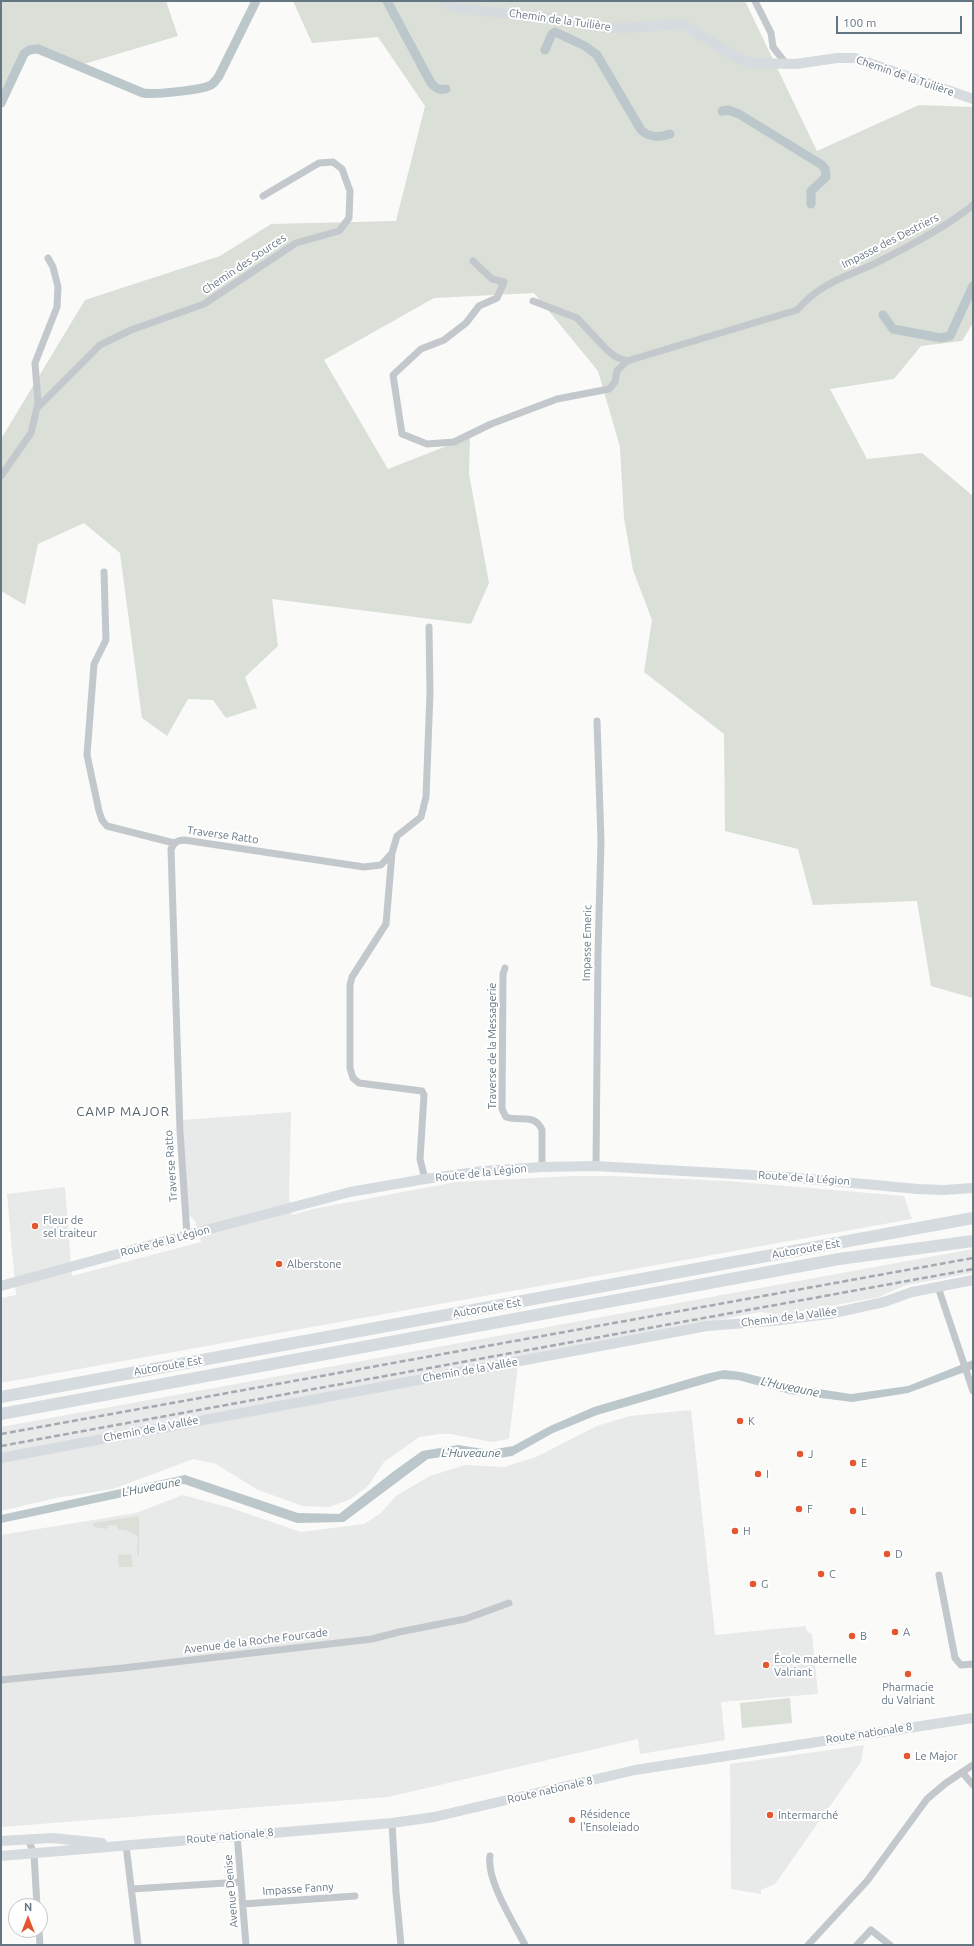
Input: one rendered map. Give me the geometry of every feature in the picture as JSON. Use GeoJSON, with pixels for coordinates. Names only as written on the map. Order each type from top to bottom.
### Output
{"type":"FeatureCollection","features":[{"type":"Feature","properties":{"kind":"highway","name":"Autoroute Est"},"geometry":{"type":"LineString","coordinates":[[1,1397],[973,1218]]}},
{"type":"Feature","properties":{"kind":"highway"},"geometry":{"type":"LineString","coordinates":[[839,1258],[973,1234]]}},
{"type":"Feature","properties":{"kind":"highway","name":"Autoroute Est"},"geometry":{"type":"LineString","coordinates":[[1,1414],[839,1258],[973,1241]]}},
{"type":"Feature","properties":{"kind":"main road","name":"Chemin de la Tuilière"},"geometry":{"type":"LineString","coordinates":[[443,1],[453,7],[462,9],[553,18],[604,28],[629,28],[677,24],[684,25],[739,59],[762,65],[787,65],[837,58],[855,58],[973,99]]}},
{"type":"Feature","properties":{"kind":"main road","name":"Route de la Légion"},"geometry":{"type":"LineString","coordinates":[[1,1286],[350,1192],[483,1171],[542,1167],[596,1166],[803,1178],[918,1189],[944,1190],[973,1188]]}},
{"type":"Feature","properties":{"kind":"main road","name":"Chemin de la Vallée"},"geometry":{"type":"LineString","coordinates":[[1,1458],[707,1326],[773,1321],[828,1314],[884,1302],[912,1292],[973,1280]]}},
{"type":"Feature","properties":{"kind":"main road","name":"Route nationale 8"},"geometry":{"type":"LineString","coordinates":[[126,1845],[237,1834],[392,1823],[434,1817],[636,1770],[973,1718]]}},
{"type":"Feature","properties":{"kind":"main road"},"geometry":{"type":"LineString","coordinates":[[1,1841],[52,1838],[126,1845]]}},
{"type":"Feature","properties":{"kind":"main road"},"geometry":{"type":"LineString","coordinates":[[1,1856],[126,1845]]}},
{"type":"Feature","properties":{"kind":"street"},"geometry":{"type":"LineString","coordinates":[[754,1],[771,33],[773,47],[787,65]]}},
{"type":"Feature","properties":{"kind":"street","name":"Chemin des Sources"},"geometry":{"type":"LineString","coordinates":[[36,408],[100,345],[131,330],[204,304],[296,243],[339,231],[349,218],[350,190],[342,168],[333,162],[319,162],[264,196]]}},
{"type":"Feature","properties":{"kind":"street","name":"Impasse des Destriers"},"geometry":{"type":"LineString","coordinates":[[627,361],[797,310],[810,296],[826,285],[876,263],[959,217],[973,205]]}},
{"type":"Feature","properties":{"kind":"street"},"geometry":{"type":"LineString","coordinates":[[1,476],[31,432],[38,403],[35,363],[57,307],[58,287],[53,267],[48,258]]}},
{"type":"Feature","properties":{"kind":"street"},"geometry":{"type":"LineString","coordinates":[[473,261],[492,280],[504,282],[497,298],[479,306],[466,323],[444,340],[421,349],[393,375],[402,434],[427,444],[454,442],[491,424],[557,399],[609,389],[615,382],[617,371],[627,361],[616,357],[607,350],[577,318],[533,301]]}},
{"type":"Feature","properties":{"kind":"street"},"geometry":{"type":"LineString","coordinates":[[104,572],[106,640],[94,664],[87,755],[98,811],[102,820],[107,826],[174,843]]}},
{"type":"Feature","properties":{"kind":"street"},"geometry":{"type":"LineString","coordinates":[[425,1179],[420,1159],[424,1095],[422,1091],[359,1083],[353,1078],[350,1068],[350,985],[352,977],[386,924],[392,853],[397,836],[421,817],[426,797],[430,693],[429,627]]}},
{"type":"Feature","properties":{"kind":"street","name":"Impasse Emeric"},"geometry":{"type":"LineString","coordinates":[[596,1166],[598,953],[601,842],[597,721]]}},
{"type":"Feature","properties":{"kind":"street","name":"Traverse Ratto"},"geometry":{"type":"LineString","coordinates":[[187,1235],[180,1126],[171,849],[174,843],[179,840],[184,840],[364,867],[380,865],[392,853]]}},
{"type":"Feature","properties":{"kind":"street","name":"Traverse de la Messagerie"},"geometry":{"type":"LineString","coordinates":[[505,968],[503,974],[502,1109],[506,1117],[533,1120],[540,1125],[542,1130],[540,1160],[542,1167]]}},
{"type":"Feature","properties":{"kind":"street"},"geometry":{"type":"LineString","coordinates":[[938,1287],[973,1391]]}},
{"type":"Feature","properties":{"kind":"street"},"geometry":{"type":"LineString","coordinates":[[939,1575],[955,1658],[961,1664],[973,1664]]}},
{"type":"Feature","properties":{"kind":"street","name":"Avenue de la Roche Fourcade"},"geometry":{"type":"LineString","coordinates":[[1,1680],[372,1640],[399,1632],[465,1618],[509,1603]]}},
{"type":"Feature","properties":{"kind":"street"},"geometry":{"type":"LineString","coordinates":[[808,1945],[867,1881],[927,1799],[973,1765]]}},
{"type":"Feature","properties":{"kind":"street"},"geometry":{"type":"LineString","coordinates":[[962,1772],[973,1785]]}},
{"type":"Feature","properties":{"kind":"street"},"geometry":{"type":"LineString","coordinates":[[392,1823],[401,1945]]}},
{"type":"Feature","properties":{"kind":"street","name":"Avenue Denise"},"geometry":{"type":"LineString","coordinates":[[237,1834],[246,1945]]}},
{"type":"Feature","properties":{"kind":"street"},"geometry":{"type":"LineString","coordinates":[[28,1839],[34,1854],[37,1898]]}},
{"type":"Feature","properties":{"kind":"street"},"geometry":{"type":"LineString","coordinates":[[126,1845],[138,1945]]}},
{"type":"Feature","properties":{"kind":"street"},"geometry":{"type":"LineString","coordinates":[[490,1856],[489,1862],[492,1880],[525,1945]]}},
{"type":"Feature","properties":{"kind":"street"},"geometry":{"type":"LineString","coordinates":[[132,1890],[241,1882]]}},
{"type":"Feature","properties":{"kind":"street","name":"Impasse Fanny"},"geometry":{"type":"LineString","coordinates":[[243,1904],[355,1896]]}},
{"type":"Feature","properties":{"kind":"street"},"geometry":{"type":"LineString","coordinates":[[857,1945],[871,1930],[892,1943]]}},
{"type":"Feature","properties":{"kind":"shaded area"},"geometry":{"type":"Polygon","coordinates":[[[1,1],[166,1],[178,36],[84,64],[33,46],[23,50],[1,97],[1,1]]]}},
{"type":"Feature","properties":{"kind":"shaded area"},"geometry":{"type":"Polygon","coordinates":[[[293,1],[745,1],[817,151],[919,105],[973,107],[973,323],[962,341],[921,346],[894,379],[830,389],[867,459],[922,453],[973,496],[973,998],[931,986],[917,901],[813,905],[798,849],[725,831],[724,734],[644,672],[652,620],[633,570],[624,518],[620,447],[598,371],[534,293],[434,298],[324,360],[388,469],[470,437],[469,474],[489,583],[471,624],[272,599],[278,646],[245,677],[257,708],[226,718],[213,700],[188,699],[167,736],[142,718],[120,553],[84,523],[38,544],[25,605],[1,591],[1,439],[85,300],[220,256],[271,224],[396,221],[425,106],[378,37],[312,43],[293,1]]]}},
{"type":"Feature","properties":{"kind":"shaded area"},"geometry":{"type":"Polygon","coordinates":[[[291,1112],[289,1196],[292,1215],[313,1209],[456,1182],[572,1176],[613,1176],[728,1181],[904,1196],[912,1219],[1,1383],[1,1298],[16,1295],[7,1194],[65,1187],[72,1276],[201,1242],[195,1221],[186,1212],[183,1120],[291,1112]]]}},
{"type":"Feature","properties":{"kind":"shaded area"},"geometry":{"type":"Polygon","coordinates":[[[973,1249],[973,1273],[906,1285],[879,1297],[782,1315],[761,1312],[519,1357],[509,1439],[491,1442],[451,1434],[419,1437],[384,1462],[368,1486],[349,1500],[329,1507],[303,1506],[258,1490],[216,1464],[193,1459],[113,1489],[56,1498],[1,1511],[1,1427],[973,1249]]]}},
{"type":"Feature","properties":{"kind":"shaded area"},"geometry":{"type":"Polygon","coordinates":[[[691,1410],[715,1635],[805,1626],[807,1631],[812,1634],[818,1694],[721,1702],[725,1740],[640,1754],[638,1739],[388,1797],[1,1827],[1,1535],[136,1513],[183,1495],[231,1508],[301,1532],[364,1524],[381,1513],[396,1496],[430,1476],[465,1465],[504,1467],[536,1457],[597,1426],[630,1416],[691,1410]]]}},
{"type":"Feature","properties":{"kind":"shaded area"},"geometry":{"type":"Polygon","coordinates":[[[139,1516],[139,1555],[137,1555],[138,1536],[125,1530],[118,1530],[116,1525],[107,1526],[107,1529],[94,1527],[93,1523],[139,1516]]]}},
{"type":"Feature","properties":{"kind":"shaded area"},"geometry":{"type":"Polygon","coordinates":[[[131,1554],[133,1567],[119,1567],[118,1555],[131,1554]]]}},
{"type":"Feature","properties":{"kind":"shaded area"},"geometry":{"type":"Polygon","coordinates":[[[790,1698],[792,1723],[742,1728],[740,1703],[790,1698]]]}},
{"type":"Feature","properties":{"kind":"shaded area"},"geometry":{"type":"Polygon","coordinates":[[[864,1745],[861,1762],[775,1884],[761,1890],[761,1894],[731,1889],[730,1764],[864,1745]]]}},
{"type":"Feature","properties":{"kind":"water","name":"L'Huveaune"},"geometry":{"type":"Polygon","coordinates":[[[973,1360],[973,1369],[908,1393],[852,1402],[790,1394],[738,1380],[721,1379],[597,1415],[553,1433],[512,1456],[493,1459],[455,1455],[428,1459],[344,1522],[297,1523],[184,1484],[1,1523],[1,1515],[185,1475],[298,1513],[339,1514],[422,1451],[458,1445],[490,1450],[513,1446],[550,1426],[594,1407],[706,1374],[724,1370],[741,1372],[792,1385],[851,1394],[908,1386],[973,1360]]]}},
{"type":"Feature","properties":{"kind":"waterway"},"geometry":{"type":"LineString","coordinates":[[1,103],[24,54],[29,50],[38,49],[143,93],[178,92],[206,87],[211,85],[219,76],[256,1]]}},
{"type":"Feature","properties":{"kind":"waterway"},"geometry":{"type":"LineString","coordinates":[[387,1],[431,83],[437,89],[446,89]]}},
{"type":"Feature","properties":{"kind":"waterway"},"geometry":{"type":"LineString","coordinates":[[545,50],[552,34],[555,32],[585,46],[597,55],[641,130],[651,136],[670,134]]}},
{"type":"Feature","properties":{"kind":"waterway"},"geometry":{"type":"LineString","coordinates":[[722,111],[728,110],[739,114],[822,165],[825,169],[826,177],[811,191],[811,204]]}},
{"type":"Feature","properties":{"kind":"waterway"},"geometry":{"type":"LineString","coordinates":[[883,315],[893,329],[941,338],[950,336],[973,286]]}},
{"type":"Feature","properties":{"kind":"railway"},"geometry":{"type":"LineString","coordinates":[[1,1434],[973,1258]]}},
{"type":"Feature","properties":{"kind":"railway"},"geometry":{"type":"LineString","coordinates":[[1,1446],[973,1269]]}},
{"type":"Feature","properties":{"kind":"place","name":"Fleur de sel traiteur"},"geometry":{"type":"Point","coordinates":[35,1226]}},
{"type":"Feature","properties":{"kind":"place","name":"Alberstone"},"geometry":{"type":"Point","coordinates":[279,1264]}},
{"type":"Feature","properties":{"kind":"place","name":"K"},"geometry":{"type":"Point","coordinates":[740,1421]}},
{"type":"Feature","properties":{"kind":"place","name":"J"},"geometry":{"type":"Point","coordinates":[800,1454]}},
{"type":"Feature","properties":{"kind":"place","name":"E"},"geometry":{"type":"Point","coordinates":[853,1463]}},
{"type":"Feature","properties":{"kind":"place","name":"I"},"geometry":{"type":"Point","coordinates":[758,1474]}},
{"type":"Feature","properties":{"kind":"place","name":"F"},"geometry":{"type":"Point","coordinates":[799,1509]}},
{"type":"Feature","properties":{"kind":"place","name":"L"},"geometry":{"type":"Point","coordinates":[853,1511]}},
{"type":"Feature","properties":{"kind":"place","name":"H"},"geometry":{"type":"Point","coordinates":[735,1531]}},
{"type":"Feature","properties":{"kind":"place","name":"D"},"geometry":{"type":"Point","coordinates":[887,1554]}},
{"type":"Feature","properties":{"kind":"place","name":"C"},"geometry":{"type":"Point","coordinates":[821,1574]}},
{"type":"Feature","properties":{"kind":"place","name":"G"},"geometry":{"type":"Point","coordinates":[753,1584]}},
{"type":"Feature","properties":{"kind":"place","name":"A"},"geometry":{"type":"Point","coordinates":[895,1632]}},
{"type":"Feature","properties":{"kind":"place","name":"B"},"geometry":{"type":"Point","coordinates":[852,1636]}},
{"type":"Feature","properties":{"kind":"place","name":"École maternelle Valriant"},"geometry":{"type":"Point","coordinates":[766,1665]}},
{"type":"Feature","properties":{"kind":"place","name":"Pharmacie du Valriant"},"geometry":{"type":"Point","coordinates":[908,1674]}},
{"type":"Feature","properties":{"kind":"place","name":"Le Major"},"geometry":{"type":"Point","coordinates":[907,1756]}},
{"type":"Feature","properties":{"kind":"place","name":"Intermarché"},"geometry":{"type":"Point","coordinates":[770,1815]}},
{"type":"Feature","properties":{"kind":"place","name":"Résidence l'Ensoleiado"},"geometry":{"type":"Point","coordinates":[572,1820]}},
{"type":"Feature","properties":{"kind":"district","name":"CAMP MAJOR"},"geometry":{"type":"Point","coordinates":[123,1112]}}]}
